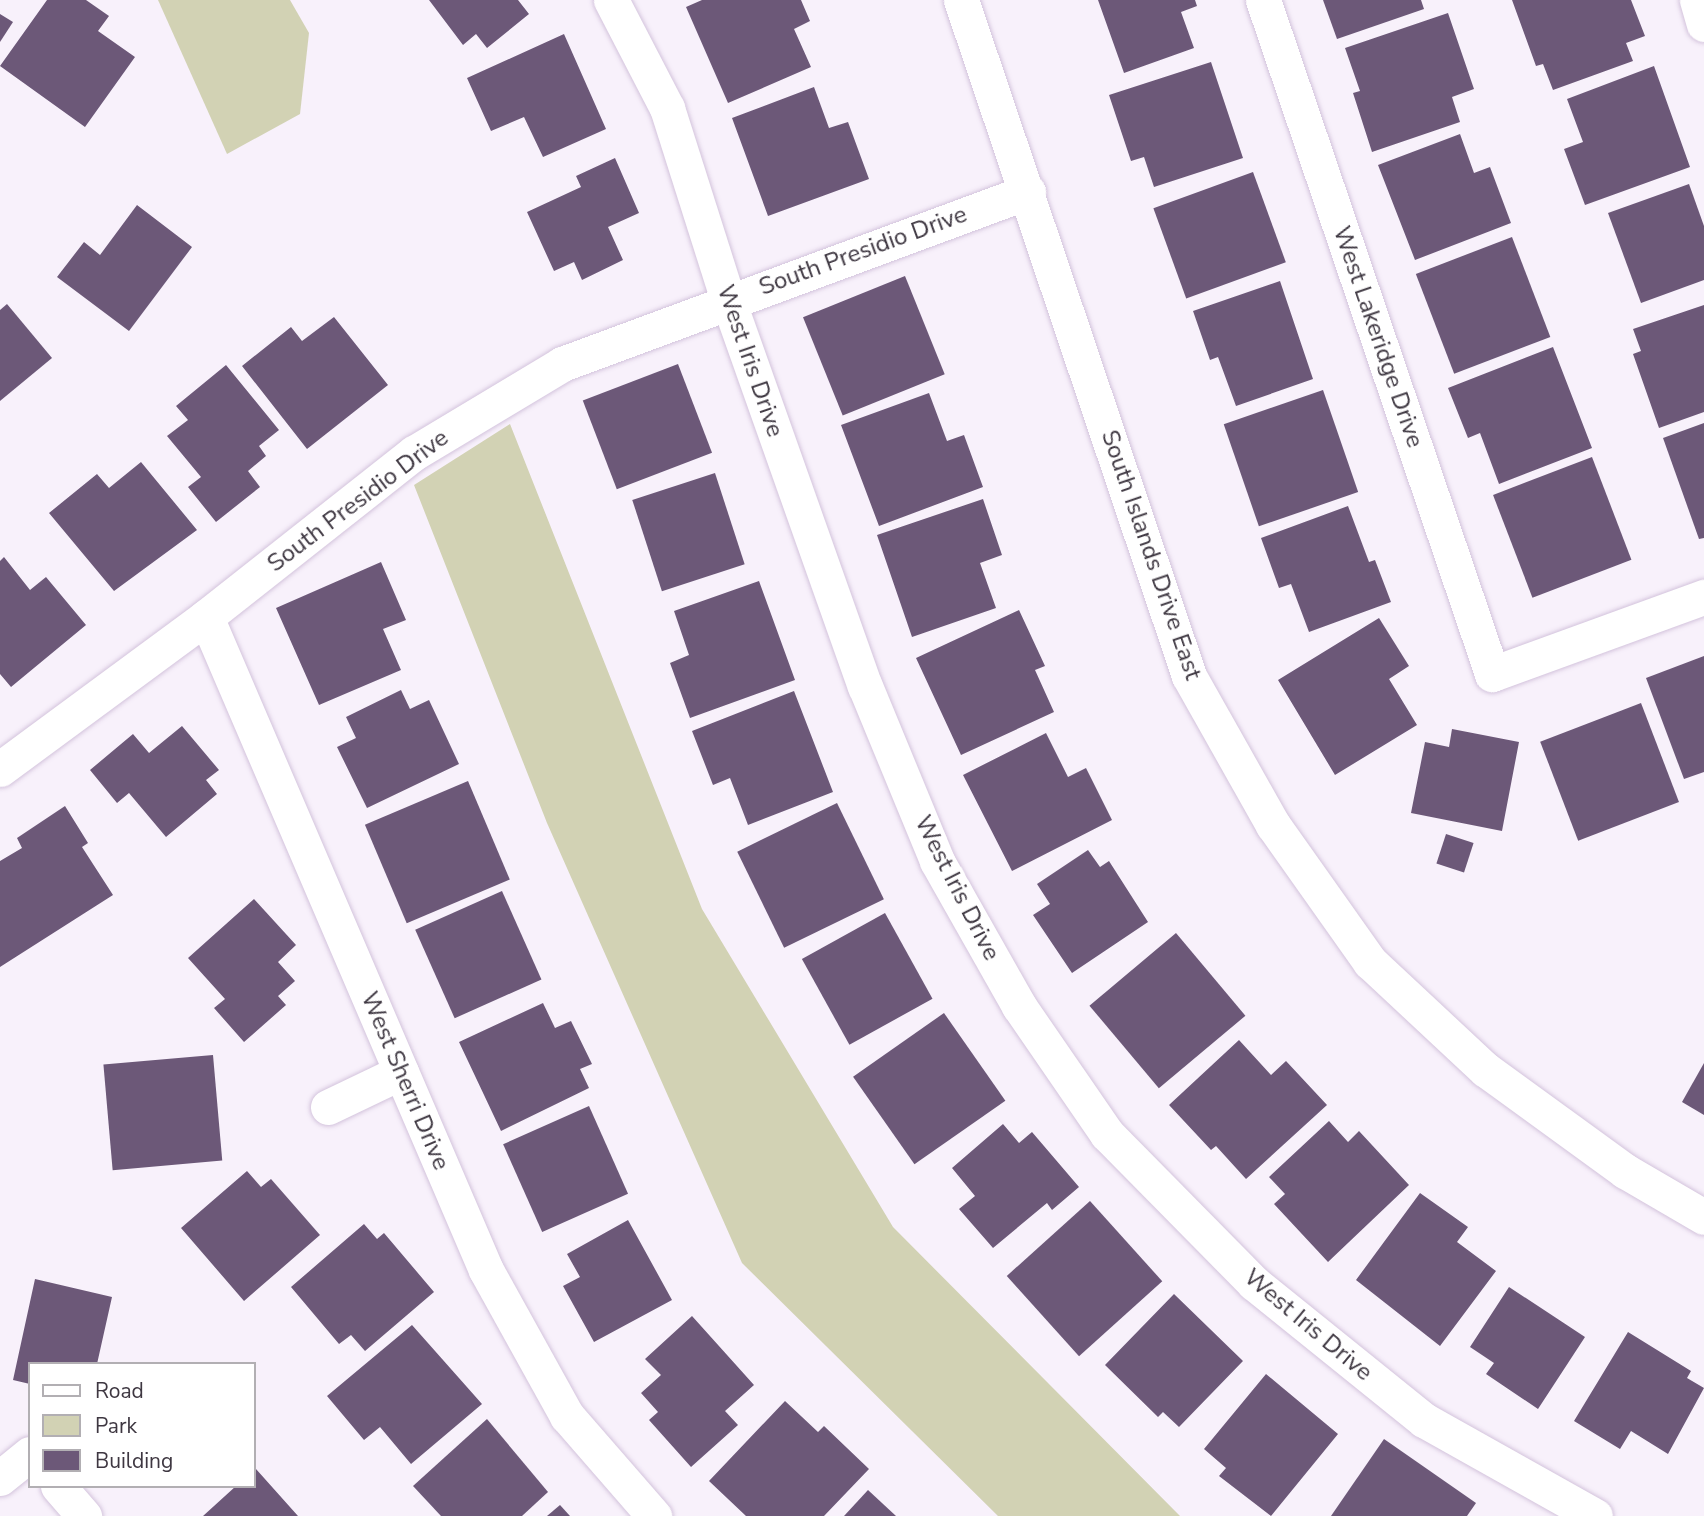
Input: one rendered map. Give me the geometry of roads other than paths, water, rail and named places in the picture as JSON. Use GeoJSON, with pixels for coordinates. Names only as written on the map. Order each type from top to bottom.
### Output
{"type":"FeatureCollection","features":[{"type":"Feature","properties":{"kind":"street","name":"West Iris Drive"},"geometry":{"type":"LineString","coordinates":[[611,0],[667,108],[728,300],[865,686],[937,861],[1019,1006],[1107,1134],[1254,1283],[1424,1420],[1595,1516]]}},
{"type":"Feature","properties":{"kind":"street","name":"South Islands Drive East"},"geometry":{"type":"LineString","coordinates":[[961,0],[1028,192],[1189,676],[1273,825],[1370,962],[1486,1070],[1625,1171],[1704,1217]]}},
{"type":"Feature","properties":{"kind":"street","name":"West Lakeridge Drive"},"geometry":{"type":"LineString","coordinates":[[1263,0],[1492,674],[1704,597]]}},
{"type":"Feature","properties":{"kind":"street"},"geometry":{"type":"LineString","coordinates":[[1697,0],[1704,24]]}},
{"type":"Feature","properties":{"kind":"street","name":"South Presidio Drive"},"geometry":{"type":"LineString","coordinates":[[0,769],[206,617],[414,453],[562,364],[728,300],[1028,192]]}},
{"type":"Feature","properties":{"kind":"street","name":"West Sherri Drive"},"geometry":{"type":"LineString","coordinates":[[206,617],[486,1270],[567,1416],[654,1516]]}},
{"type":"Feature","properties":{"kind":"street"},"geometry":{"type":"LineString","coordinates":[[328,1107],[401,1072]]}},
{"type":"Feature","properties":{"kind":"street"},"geometry":{"type":"LineString","coordinates":[[0,1478],[28,1455]]}},
{"type":"Feature","properties":{"kind":"street"},"geometry":{"type":"LineString","coordinates":[[60,1488],[84,1516]]}}]}
